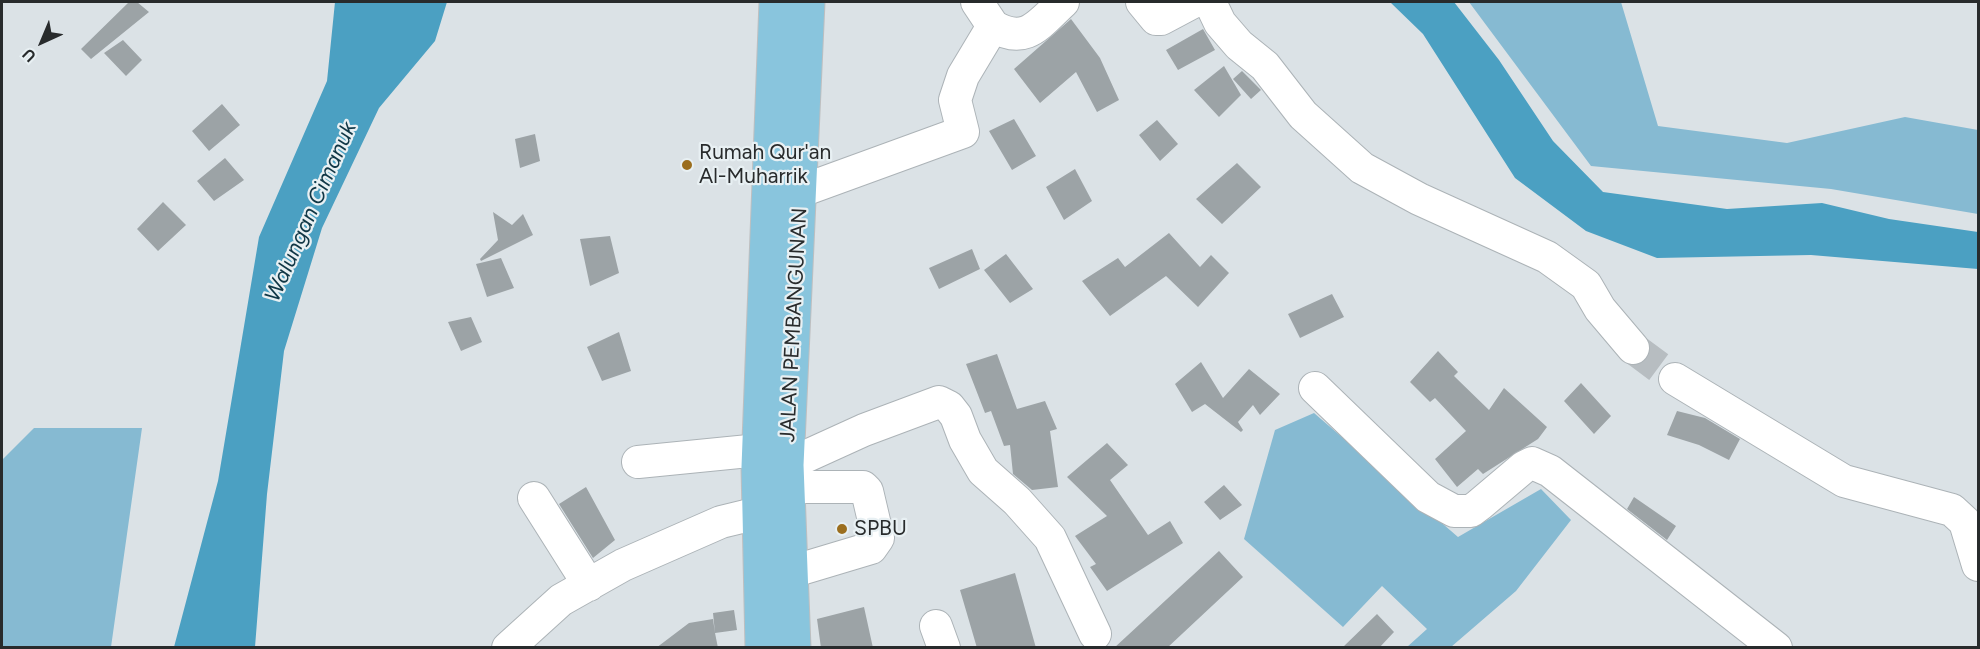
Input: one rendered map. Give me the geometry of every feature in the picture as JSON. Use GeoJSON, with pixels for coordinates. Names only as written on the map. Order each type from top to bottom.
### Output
{"type":"FeatureCollection","features":[{"type":"Feature","properties":{"kind":"main road","name":"JALAN PEMBANGUNAN"},"geometry":{"type":"LineString","coordinates":[[776,2],[768,478],[776,573],[794,648]]}},
{"type":"Feature","properties":{"kind":"main road","name":"JALAN PEMBANGUNAN"},"geometry":{"type":"LineString","coordinates":[[768,478],[801,191],[808,2]]}},
{"type":"Feature","properties":{"kind":"main road","name":"JALAN PEMBANGUNAN"},"geometry":{"type":"LineString","coordinates":[[762,648],[776,573]]}},
{"type":"Feature","properties":{"kind":"street"},"geometry":{"type":"LineString","coordinates":[[801,191],[963,132],[955,100],[985,14],[1008,35],[1023,35],[1036,27],[1063,2]]}},
{"type":"Feature","properties":{"kind":"street"},"geometry":{"type":"LineString","coordinates":[[1142,2],[1156,19],[1161,19],[1193,2]]}},
{"type":"Feature","properties":{"kind":"street"},"geometry":{"type":"LineString","coordinates":[[1210,2],[1220,23],[1239,45],[1265,66],[1303,115],[1362,168],[1419,199],[1546,257],[1586,285],[1600,309],[1633,348]]}},
{"type":"Feature","properties":{"kind":"street"},"geometry":{"type":"LineString","coordinates":[[1675,379],[1844,481],[1952,510],[1965,522],[1978,565]]}},
{"type":"Feature","properties":{"kind":"street"},"geometry":{"type":"LineString","coordinates":[[1315,388],[1428,497],[1454,511],[1471,511],[1524,467],[1532,464],[1545,468],[1776,648]]}},
{"type":"Feature","properties":{"kind":"street"},"geometry":{"type":"LineString","coordinates":[[508,648],[561,600],[622,566],[722,522],[768,478],[930,403],[939,402],[949,407],[983,471],[1017,501],[1050,538],[1095,634]]}},
{"type":"Feature","properties":{"kind":"street"},"geometry":{"type":"LineString","coordinates":[[638,462],[863,487],[867,491],[878,538],[871,548],[776,573]]}},
{"type":"Feature","properties":{"kind":"street"},"geometry":{"type":"LineString","coordinates":[[534,498],[589,585]]}},
{"type":"Feature","properties":{"kind":"shaded area"},"geometry":{"type":"Polygon","coordinates":[[[1469,2],[1621,2],[1658,126],[1787,143],[1905,117],[1978,130],[1978,214],[1831,189],[1591,166],[1469,2]]]}},
{"type":"Feature","properties":{"kind":"shaded area"},"geometry":{"type":"Polygon","coordinates":[[[1314,413],[1458,537],[1541,489],[1571,520],[1516,591],[1451,647],[1407,647],[1427,629],[1382,586],[1343,627],[1244,539],[1275,430],[1314,413]]]}},
{"type":"Feature","properties":{"kind":"shaded area"},"geometry":{"type":"Polygon","coordinates":[[[34,428],[142,428],[111,647],[2,647],[2,460],[34,428]]]}},
{"type":"Feature","properties":{"kind":"water","name":"Walungan Cimanuk"},"geometry":{"type":"Polygon","coordinates":[[[335,2],[447,2],[435,41],[379,108],[322,228],[284,351],[267,494],[255,647],[174,647],[218,481],[259,237],[327,81],[335,2]]]}},
{"type":"Feature","properties":{"kind":"water"},"geometry":{"type":"Polygon","coordinates":[[[1390,2],[1454,2],[1499,60],[1553,141],[1603,192],[1727,209],[1822,203],[1889,219],[1978,232],[1978,269],[1811,255],[1657,258],[1586,231],[1515,178],[1423,34],[1390,2]]]}},
{"type":"Feature","properties":{"kind":"building"},"geometry":{"type":"Polygon","coordinates":[[[129,2],[137,2],[149,12],[91,59],[81,49],[129,2]]]}},
{"type":"Feature","properties":{"kind":"building"},"geometry":{"type":"Polygon","coordinates":[[[1071,19],[1100,58],[1119,100],[1097,112],[1076,72],[1040,103],[1014,69],[1071,19]]]}},
{"type":"Feature","properties":{"kind":"building"},"geometry":{"type":"Polygon","coordinates":[[[1203,29],[1215,50],[1178,70],[1166,50],[1203,29]]]}},
{"type":"Feature","properties":{"kind":"building"},"geometry":{"type":"Polygon","coordinates":[[[123,40],[142,60],[126,76],[104,53],[123,40]]]}},
{"type":"Feature","properties":{"kind":"building"},"geometry":{"type":"Polygon","coordinates":[[[1224,66],[1241,95],[1219,117],[1194,90],[1224,66]]]}},
{"type":"Feature","properties":{"kind":"building"},"geometry":{"type":"Polygon","coordinates":[[[1242,71],[1261,90],[1251,99],[1233,79],[1242,71]]]}},
{"type":"Feature","properties":{"kind":"building"},"geometry":{"type":"Polygon","coordinates":[[[222,104],[240,125],[209,151],[192,131],[222,104]]]}},
{"type":"Feature","properties":{"kind":"building"},"geometry":{"type":"Polygon","coordinates":[[[1014,119],[1036,156],[1012,170],[989,131],[1014,119]]]}},
{"type":"Feature","properties":{"kind":"building"},"geometry":{"type":"Polygon","coordinates":[[[1157,120],[1178,144],[1160,161],[1139,135],[1157,120]]]}},
{"type":"Feature","properties":{"kind":"building"},"geometry":{"type":"Polygon","coordinates":[[[535,134],[540,161],[520,168],[515,139],[535,134]]]}},
{"type":"Feature","properties":{"kind":"building"},"geometry":{"type":"Polygon","coordinates":[[[225,158],[244,180],[214,201],[197,181],[225,158]]]}},
{"type":"Feature","properties":{"kind":"building"},"geometry":{"type":"Polygon","coordinates":[[[1237,163],[1261,187],[1222,224],[1196,199],[1237,163]]]}},
{"type":"Feature","properties":{"kind":"building"},"geometry":{"type":"Polygon","coordinates":[[[1075,169],[1092,201],[1064,220],[1046,187],[1075,169]]]}},
{"type":"Feature","properties":{"kind":"building"},"geometry":{"type":"Polygon","coordinates":[[[163,202],[186,225],[158,251],[137,229],[163,202]]]}},
{"type":"Feature","properties":{"kind":"building"},"geometry":{"type":"Polygon","coordinates":[[[493,212],[512,225],[523,214],[533,235],[481,261],[480,259],[498,240],[493,212]]]}},
{"type":"Feature","properties":{"kind":"building"},"geometry":{"type":"Polygon","coordinates":[[[1169,233],[1200,267],[1211,255],[1229,273],[1198,307],[1166,276],[1110,316],[1082,281],[1118,258],[1125,267],[1169,233]]]}},
{"type":"Feature","properties":{"kind":"building"},"geometry":{"type":"Polygon","coordinates":[[[610,236],[619,273],[590,286],[580,239],[610,236]]]}},
{"type":"Feature","properties":{"kind":"building"},"geometry":{"type":"Polygon","coordinates":[[[972,249],[980,269],[939,289],[929,268],[972,249]]]}},
{"type":"Feature","properties":{"kind":"building"},"geometry":{"type":"Polygon","coordinates":[[[1006,254],[1033,289],[1010,303],[984,270],[1006,254]]]}},
{"type":"Feature","properties":{"kind":"building"},"geometry":{"type":"Polygon","coordinates":[[[501,258],[514,288],[487,297],[476,264],[501,258]]]}},
{"type":"Feature","properties":{"kind":"building"},"geometry":{"type":"Polygon","coordinates":[[[1332,294],[1344,317],[1300,338],[1288,314],[1332,294]]]}},
{"type":"Feature","properties":{"kind":"building"},"geometry":{"type":"Polygon","coordinates":[[[471,317],[482,342],[461,351],[448,322],[471,317]]]}},
{"type":"Feature","properties":{"kind":"building"},"geometry":{"type":"Polygon","coordinates":[[[619,332],[631,371],[602,381],[587,347],[619,332]]]}},
{"type":"Feature","properties":{"kind":"building"},"geometry":{"type":"Polygon","coordinates":[[[1438,351],[1458,372],[1454,376],[1489,410],[1504,388],[1547,427],[1538,439],[1483,474],[1478,469],[1457,487],[1435,459],[1466,431],[1435,398],[1430,402],[1410,382],[1438,351]]]}},
{"type":"Feature","properties":{"kind":"building"},"geometry":{"type":"Polygon","coordinates":[[[997,354],[1017,409],[1045,401],[1057,429],[1050,431],[1058,487],[1032,490],[1013,474],[1010,445],[1004,446],[991,411],[985,413],[966,364],[997,354]]]}},
{"type":"Feature","properties":{"kind":"building"},"geometry":{"type":"Polygon","coordinates":[[[1201,362],[1223,398],[1249,369],[1280,394],[1260,415],[1253,405],[1238,422],[1243,430],[1241,432],[1205,404],[1192,412],[1175,384],[1201,362]]]}},
{"type":"Feature","properties":{"kind":"building"},"geometry":{"type":"Polygon","coordinates":[[[1581,383],[1611,416],[1594,434],[1564,401],[1581,383]]]}},
{"type":"Feature","properties":{"kind":"building"},"geometry":{"type":"Polygon","coordinates":[[[1677,411],[1705,418],[1740,439],[1729,460],[1699,445],[1667,435],[1677,411]]]}},
{"type":"Feature","properties":{"kind":"building"},"geometry":{"type":"Polygon","coordinates":[[[1107,443],[1128,465],[1110,480],[1148,535],[1170,521],[1183,543],[1107,591],[1090,567],[1096,564],[1075,536],[1107,516],[1067,477],[1107,443]]]}},
{"type":"Feature","properties":{"kind":"building"},"geometry":{"type":"Polygon","coordinates":[[[1224,485],[1242,505],[1220,520],[1204,502],[1224,485]]]}},
{"type":"Feature","properties":{"kind":"building"},"geometry":{"type":"Polygon","coordinates":[[[586,487],[615,540],[593,558],[559,504],[586,487]]]}},
{"type":"Feature","properties":{"kind":"building"},"geometry":{"type":"Polygon","coordinates":[[[1634,497],[1676,526],[1667,540],[1627,509],[1634,497]]]}},
{"type":"Feature","properties":{"kind":"building"},"geometry":{"type":"Polygon","coordinates":[[[1219,551],[1243,577],[1167,648],[1114,648],[1219,551]]]}},
{"type":"Feature","properties":{"kind":"building"},"geometry":{"type":"Polygon","coordinates":[[[1015,573],[1036,648],[977,648],[960,590],[1015,573]]]}},
{"type":"Feature","properties":{"kind":"building"},"geometry":{"type":"Polygon","coordinates":[[[864,607],[873,648],[821,648],[817,619],[864,607]]]}},
{"type":"Feature","properties":{"kind":"building"},"geometry":{"type":"Polygon","coordinates":[[[734,610],[737,630],[715,633],[713,613],[734,610]]]}},
{"type":"Feature","properties":{"kind":"building"},"geometry":{"type":"Polygon","coordinates":[[[1377,614],[1394,632],[1379,648],[1342,648],[1377,614]]]}},
{"type":"Feature","properties":{"kind":"building"},"geometry":{"type":"Polygon","coordinates":[[[713,619],[718,648],[656,648],[689,623],[713,619]]]}},
{"type":"Feature","properties":{"kind":"tunnel"},"geometry":{"type":"LineString","coordinates":[[1633,348],[1675,379]]}},
{"type":"Feature","properties":{"kind":"place","name":"Rumah Qur'an Al-Muharrik"},"geometry":{"type":"Point","coordinates":[687,165]}},
{"type":"Feature","properties":{"kind":"place","name":"SPBU"},"geometry":{"type":"Point","coordinates":[842,529]}}]}
